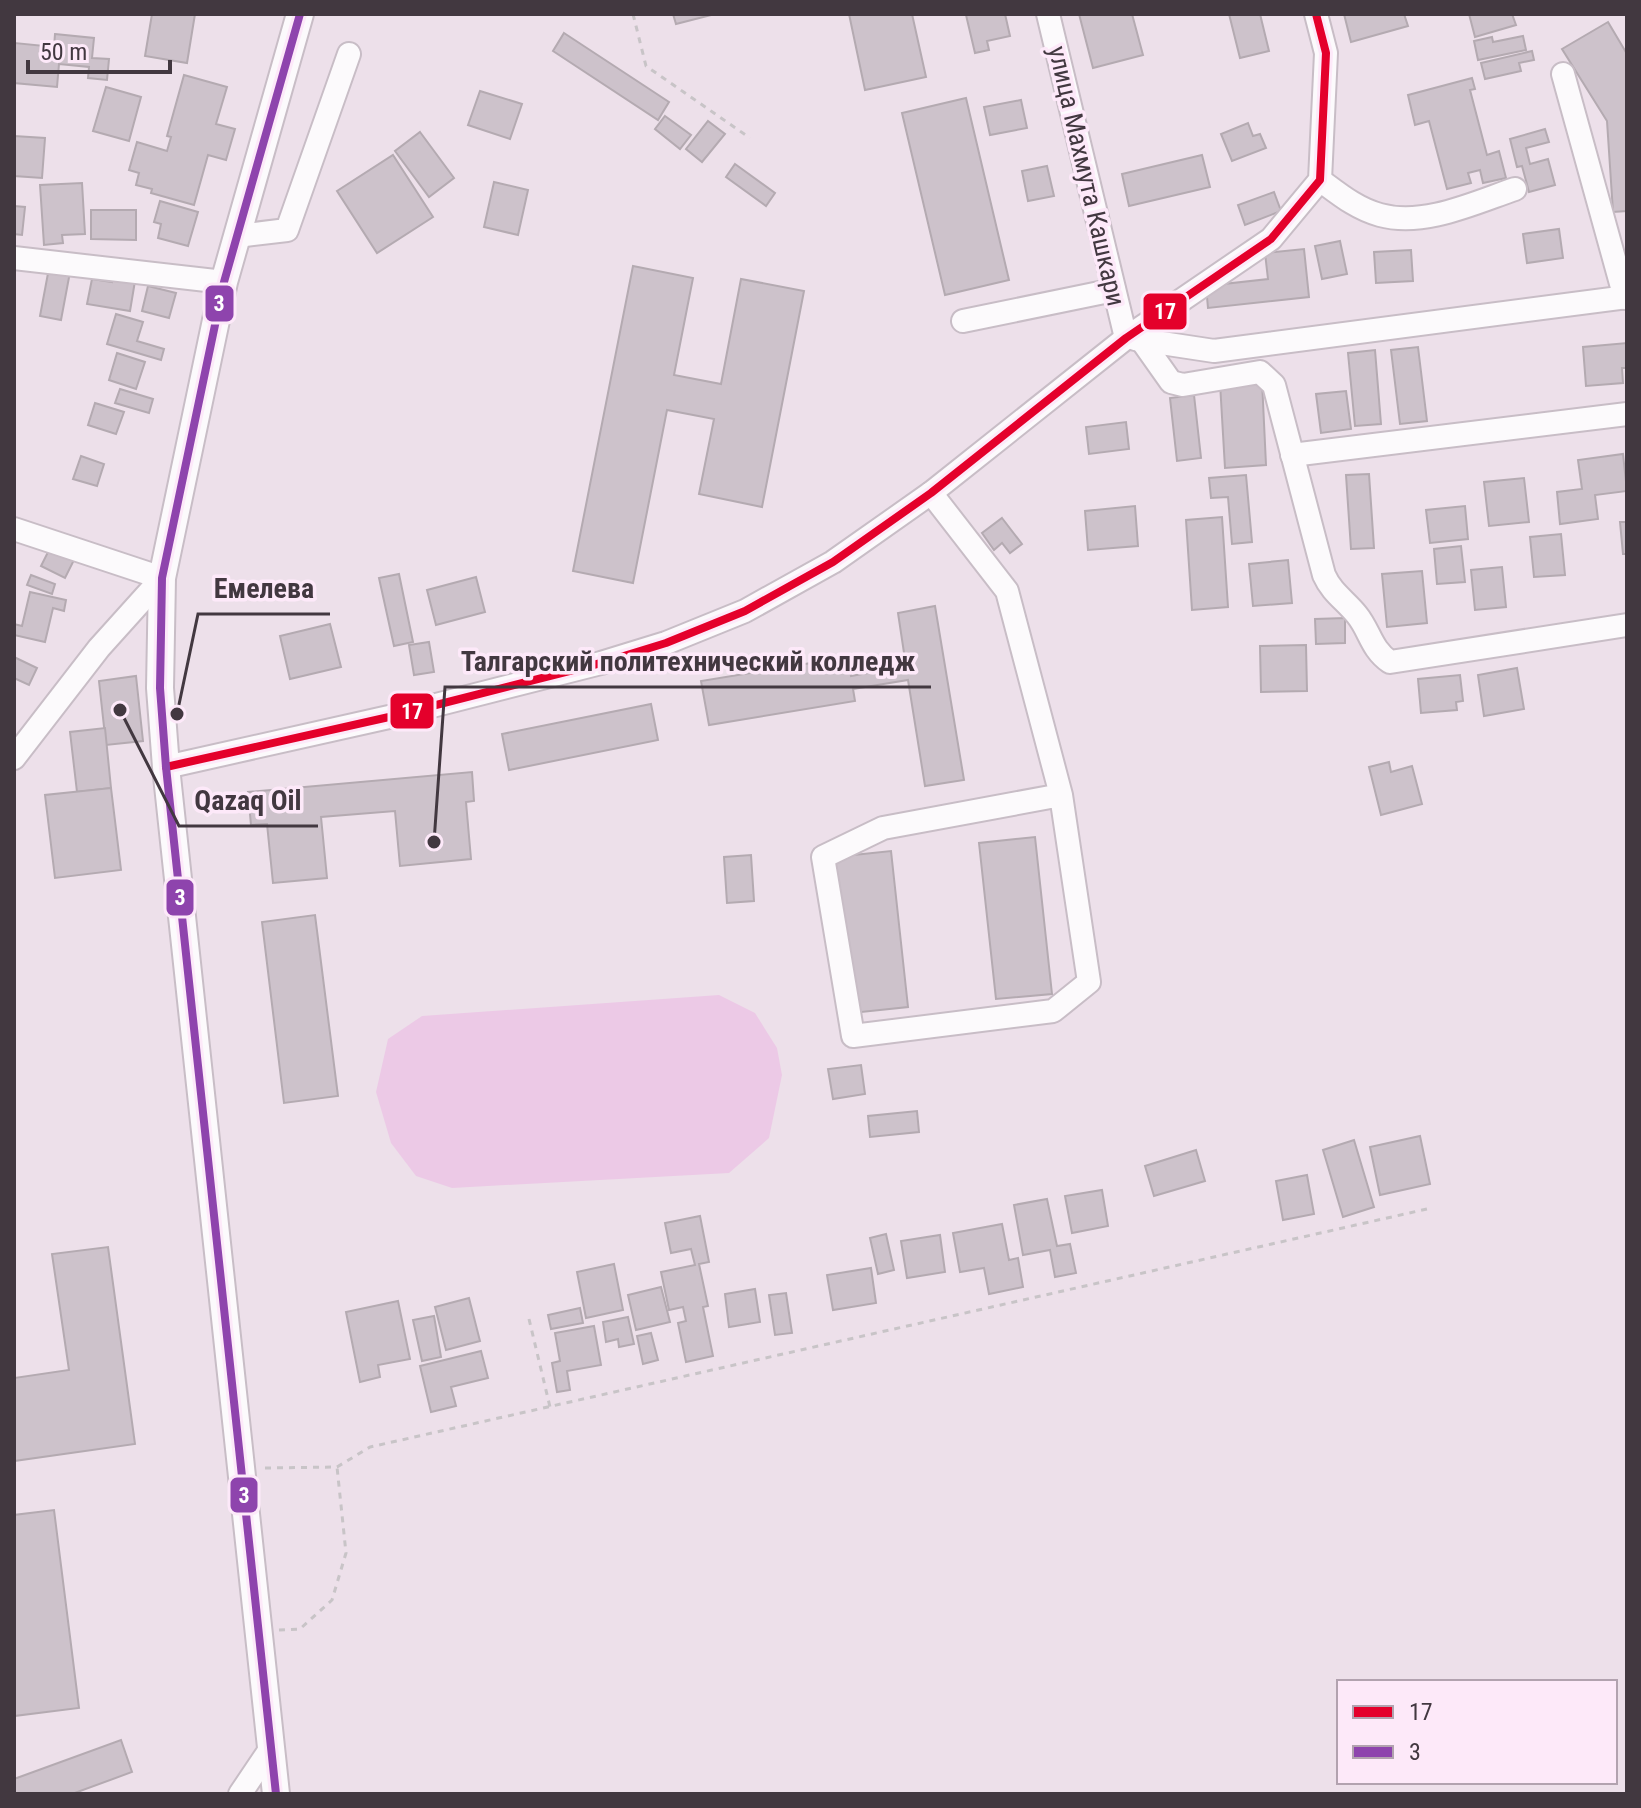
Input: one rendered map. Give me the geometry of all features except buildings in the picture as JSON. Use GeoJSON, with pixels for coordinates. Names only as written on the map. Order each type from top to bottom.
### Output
{"type":"FeatureCollection","features":[{"type":"Feature","properties":{"kind":"main road"},"geometry":{"type":"LineString","coordinates":[[276,1794],[160,688],[162,578],[224,282],[300,14]]}},
{"type":"Feature","properties":{"kind":"street","name":"улица Махмута Кашкари"},"geometry":{"type":"LineString","coordinates":[[1048,14],[1114,290],[1134,339]]}},
{"type":"Feature","properties":{"kind":"street"},"geometry":{"type":"LineString","coordinates":[[166,767],[389,717],[601,663],[666,643],[745,611],[833,562],[931,493],[1271,239],[1320,180],[1326,53],[1316,14]]}},
{"type":"Feature","properties":{"kind":"street"},"geometry":{"type":"LineString","coordinates":[[237,236],[287,230],[349,54]]}},
{"type":"Feature","properties":{"kind":"street"},"geometry":{"type":"LineString","coordinates":[[1134,339],[1214,351],[1626,297],[1563,74]]}},
{"type":"Feature","properties":{"kind":"street"},"geometry":{"type":"LineString","coordinates":[[1320,180],[1354,205],[1382,216],[1413,217],[1450,212],[1515,189]]}},
{"type":"Feature","properties":{"kind":"street"},"geometry":{"type":"LineString","coordinates":[[14,258],[224,282]]}},
{"type":"Feature","properties":{"kind":"street"},"geometry":{"type":"LineString","coordinates":[[963,321],[1114,290]]}},
{"type":"Feature","properties":{"kind":"street"},"geometry":{"type":"LineString","coordinates":[[1134,339],[1171,382],[1183,385],[1260,372],[1269,377],[1274,385],[1329,587],[1358,615],[1379,655],[1390,662],[1627,625]]}},
{"type":"Feature","properties":{"kind":"street"},"geometry":{"type":"LineString","coordinates":[[1292,455],[1627,414]]}},
{"type":"Feature","properties":{"kind":"street"},"geometry":{"type":"LineString","coordinates":[[931,493],[1007,591],[1061,795],[1089,982],[1053,1011],[853,1036],[823,857],[883,828],[1061,795]]}},
{"type":"Feature","properties":{"kind":"street"},"geometry":{"type":"LineString","coordinates":[[14,529],[162,578],[99,648],[17,749]]}},
{"type":"Feature","properties":{"kind":"street"},"geometry":{"type":"LineString","coordinates":[[240,1794],[271,1748]]}},
{"type":"Feature","properties":{"kind":"path"},"geometry":{"type":"LineString","coordinates":[[633,14],[646,66],[750,138]]}},
{"type":"Feature","properties":{"kind":"path"},"geometry":{"type":"LineString","coordinates":[[241,1469],[337,1467],[370,1447],[1427,1209]]}},
{"type":"Feature","properties":{"kind":"path"},"geometry":{"type":"LineString","coordinates":[[529,1319],[550,1407]]}},
{"type":"Feature","properties":{"kind":"path"},"geometry":{"type":"LineString","coordinates":[[258,1630],[300,1629],[332,1600],[346,1553],[337,1467]]}},
{"type":"Feature","properties":{"kind":"shaded area"},"geometry":{"type":"Polygon","coordinates":[[[719,995],[755,1013],[777,1048],[782,1075],[769,1138],[729,1173],[452,1188],[416,1176],[391,1143],[376,1092],[388,1039],[422,1016],[719,995]]]}},
{"type":"Feature","properties":{"kind":"transit line","name":"3"},"geometry":{"type":"LineString","coordinates":[[276,1794],[160,688],[162,578],[224,282],[300,14]]}},
{"type":"Feature","properties":{"kind":"transit line","name":"17"},"geometry":{"type":"LineString","coordinates":[[166,767],[389,717],[601,663],[666,643],[745,611],[833,562],[931,493],[1126,338],[1271,239],[1320,180],[1326,53],[1316,14]]}},
{"type":"Feature","properties":{"kind":"place","name":"Qazaq Oil"},"geometry":{"type":"Point","coordinates":[120,710]}},
{"type":"Feature","properties":{"kind":"place","name":"Емелева"},"geometry":{"type":"Point","coordinates":[177,714]}},
{"type":"Feature","properties":{"kind":"place","name":"Талгарский политехнический колледж"},"geometry":{"type":"Point","coordinates":[434,842]}}]}
